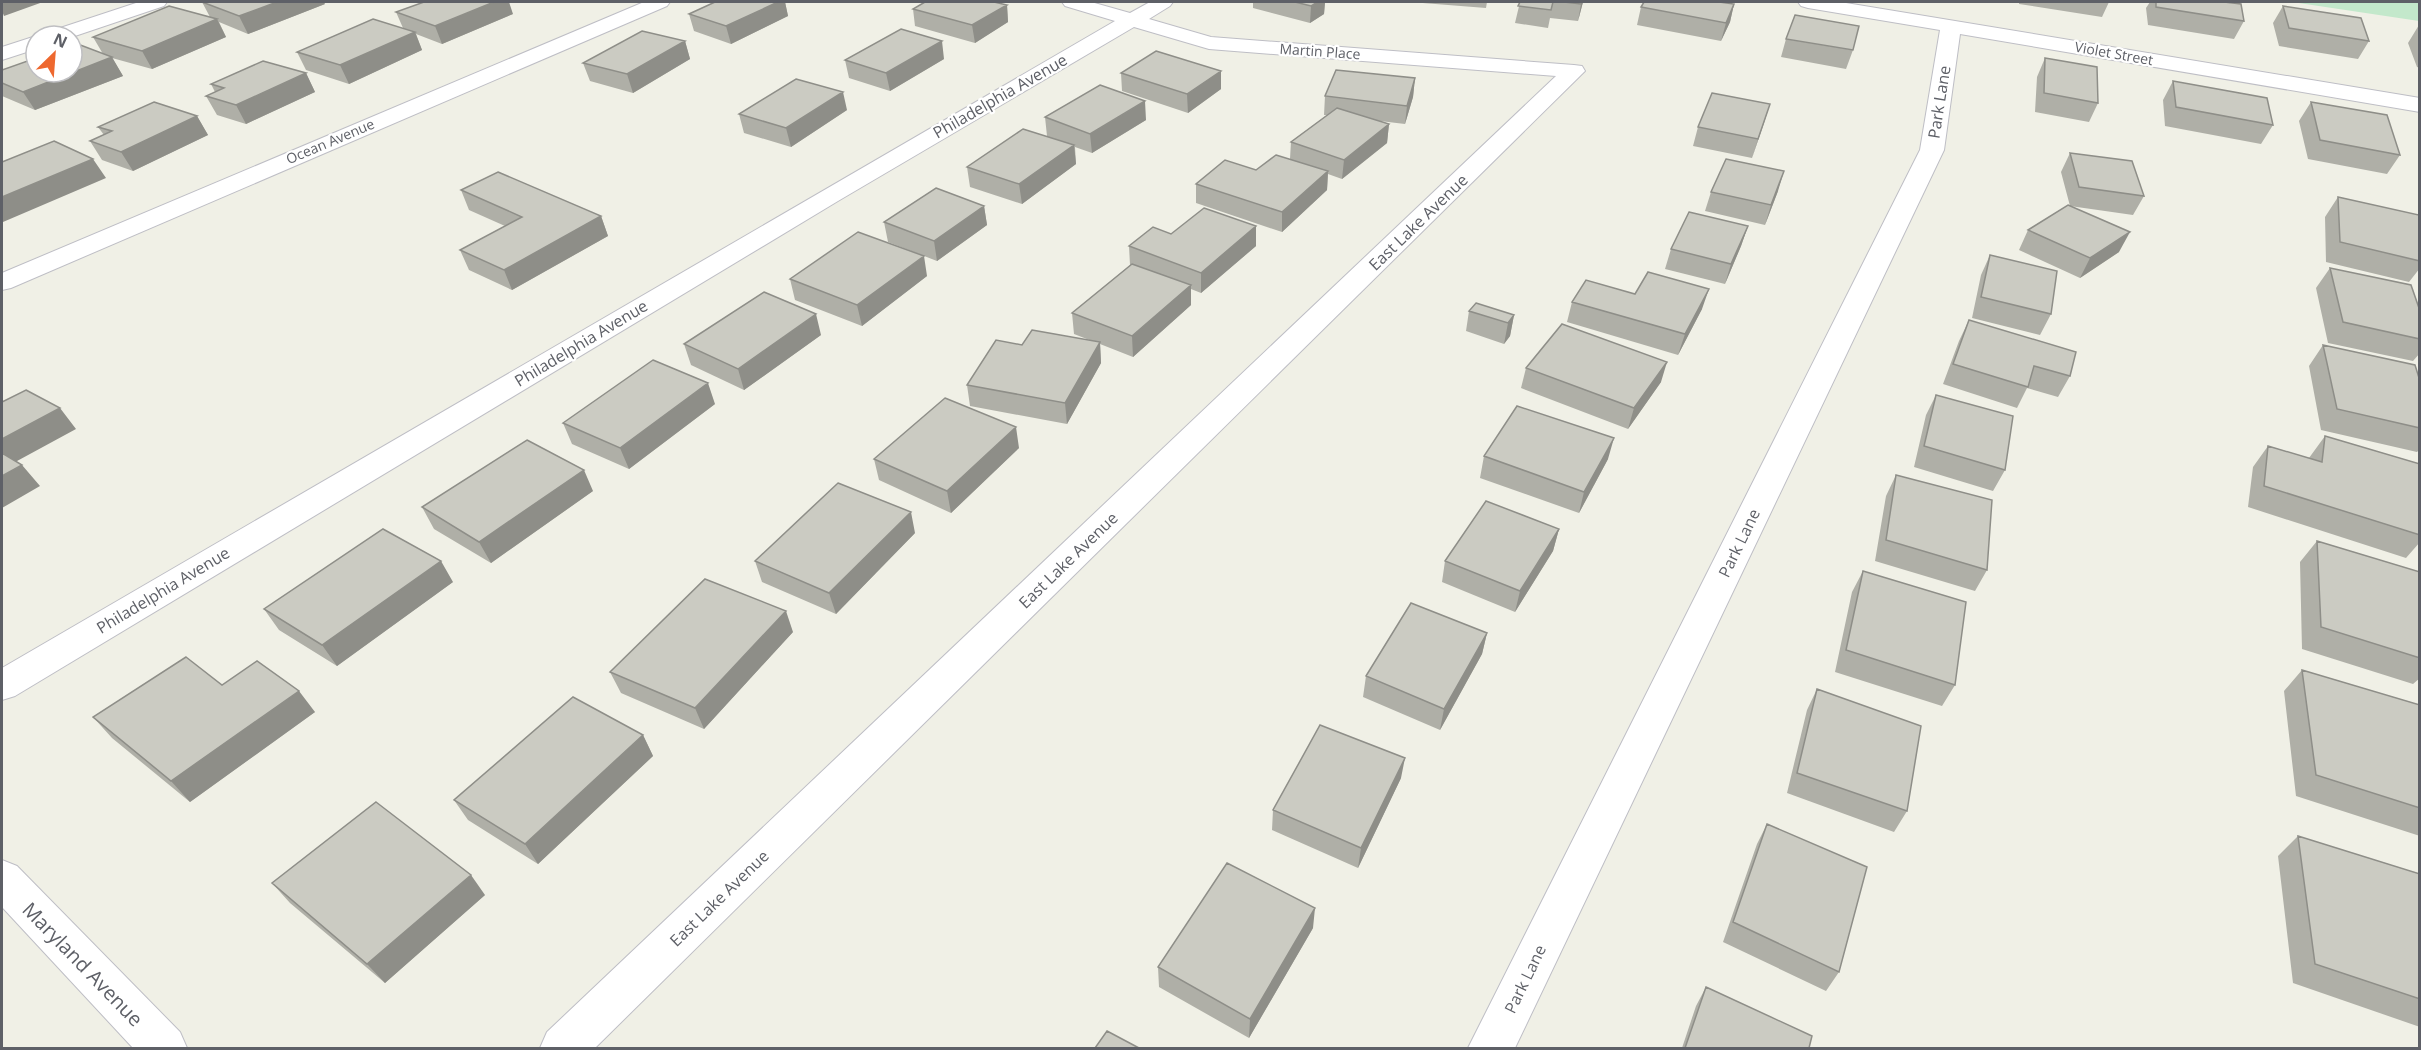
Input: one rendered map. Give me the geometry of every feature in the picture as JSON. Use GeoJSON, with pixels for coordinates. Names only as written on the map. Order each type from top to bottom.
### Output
{"type":"FeatureCollection","features":[{"type":"Feature","properties":{"kind":"street"},"geometry":{"type":"LineString","coordinates":[[84,26],[157,2]]}},
{"type":"Feature","properties":{"kind":"street","name":"Ocean Avenue"},"geometry":{"type":"LineString","coordinates":[[2,282],[660,2]]}},
{"type":"Feature","properties":{"kind":"street","name":"Martin Place"},"geometry":{"type":"LineString","coordinates":[[1072,2],[1209,42],[1574,71]]}},
{"type":"Feature","properties":{"kind":"street","name":"Philadelphia Avenue"},"geometry":{"type":"LineString","coordinates":[[2,686],[1163,2]]}},
{"type":"Feature","properties":{"kind":"street","name":"Violet Street"},"geometry":{"type":"LineString","coordinates":[[1808,2],[2420,105]]}},
{"type":"Feature","properties":{"kind":"street","name":"Park Lane"},"geometry":{"type":"LineString","coordinates":[[1491,1048],[1932,150],[1951,26]]}},
{"type":"Feature","properties":{"kind":"street"},"geometry":{"type":"LineString","coordinates":[[2,54],[24,46]]}},
{"type":"Feature","properties":{"kind":"street","name":"East Lake Avenue"},"geometry":{"type":"LineString","coordinates":[[563,1048],[1574,71]]}},
{"type":"Feature","properties":{"kind":"street","name":"Maryland Avenue"},"geometry":{"type":"LineString","coordinates":[[2,879],[164,1048]]}},
{"type":"Feature","properties":{"kind":"green space"},"geometry":{"type":"Polygon","coordinates":[[[2292,2],[2419,2],[2419,21],[2292,2]]]}},
{"type":"Feature","properties":{"kind":"building"},"geometry":{"type":"Polygon","coordinates":[[[202,2],[277,2],[239,16],[202,2]]]}},
{"type":"Feature","properties":{"kind":"building"},"geometry":{"type":"Polygon","coordinates":[[[424,2],[494,2],[435,26],[396,12],[424,2]]]}},
{"type":"Feature","properties":{"kind":"building"},"geometry":{"type":"Polygon","coordinates":[[[715,2],[778,2],[726,26],[689,14],[715,2]]]}},
{"type":"Feature","properties":{"kind":"building"},"geometry":{"type":"Polygon","coordinates":[[[925,2],[994,2],[1007,5],[972,25],[913,9],[925,2]]]}},
{"type":"Feature","properties":{"kind":"building"},"geometry":{"type":"Polygon","coordinates":[[[1295,2],[1317,2],[1311,6],[1295,2]]]}},
{"type":"Feature","properties":{"kind":"building"},"geometry":{"type":"Polygon","coordinates":[[[1520,2],[1553,2],[1551,10],[1518,6],[1520,2]]]}},
{"type":"Feature","properties":{"kind":"building"},"geometry":{"type":"Polygon","coordinates":[[[1644,2],[1734,4],[1726,23],[1641,7],[1644,2]]]}},
{"type":"Feature","properties":{"kind":"building"},"geometry":{"type":"Polygon","coordinates":[[[2156,2],[2241,4],[2244,21],[2156,7],[2156,2]]]}},
{"type":"Feature","properties":{"kind":"building"},"geometry":{"type":"Polygon","coordinates":[[[169,6],[217,19],[142,51],[93,37],[169,6]]]}},
{"type":"Feature","properties":{"kind":"building"},"geometry":{"type":"Polygon","coordinates":[[[2283,6],[2361,18],[2369,41],[2289,28],[2283,6]]]}},
{"type":"Feature","properties":{"kind":"building"},"geometry":{"type":"Polygon","coordinates":[[[1795,15],[1859,26],[1853,50],[1786,39],[1795,15]]]}},
{"type":"Feature","properties":{"kind":"building"},"geometry":{"type":"Polygon","coordinates":[[[373,19],[415,32],[340,65],[297,52],[373,19]]]}},
{"type":"Feature","properties":{"kind":"building"},"geometry":{"type":"Polygon","coordinates":[[[901,29],[942,41],[886,73],[845,60],[901,29]]]}},
{"type":"Feature","properties":{"kind":"building"},"geometry":{"type":"Polygon","coordinates":[[[642,31],[685,41],[627,74],[583,63],[642,31]]]}},
{"type":"Feature","properties":{"kind":"building"},"geometry":{"type":"Polygon","coordinates":[[[84,46],[112,57],[84,68],[84,46]]]}},
{"type":"Feature","properties":{"kind":"building"},"geometry":{"type":"Polygon","coordinates":[[[1156,51],[1221,71],[1187,94],[1121,73],[1156,51]]]}},
{"type":"Feature","properties":{"kind":"building"},"geometry":{"type":"Polygon","coordinates":[[[2045,58],[2097,67],[2098,103],[2044,93],[2045,58]]]}},
{"type":"Feature","properties":{"kind":"building"},"geometry":{"type":"Polygon","coordinates":[[[263,61],[306,73],[236,105],[206,96],[224,88],[211,84],[263,61]]]}},
{"type":"Feature","properties":{"kind":"building"},"geometry":{"type":"Polygon","coordinates":[[[24,62],[24,84],[43,84],[23,92],[2,83],[2,70],[24,62]]]}},
{"type":"Feature","properties":{"kind":"building"},"geometry":{"type":"Polygon","coordinates":[[[1336,70],[1415,78],[1407,106],[1325,96],[1336,70]]]}},
{"type":"Feature","properties":{"kind":"building"},"geometry":{"type":"Polygon","coordinates":[[[796,79],[843,92],[786,128],[739,114],[796,79]]]}},
{"type":"Feature","properties":{"kind":"building"},"geometry":{"type":"Polygon","coordinates":[[[2173,81],[2267,98],[2273,125],[2176,107],[2173,81]]]}},
{"type":"Feature","properties":{"kind":"building"},"geometry":{"type":"Polygon","coordinates":[[[1100,85],[1145,101],[1090,134],[1045,117],[1100,85]]]}},
{"type":"Feature","properties":{"kind":"building"},"geometry":{"type":"Polygon","coordinates":[[[1712,93],[1770,104],[1758,139],[1698,127],[1712,93]]]}},
{"type":"Feature","properties":{"kind":"building"},"geometry":{"type":"Polygon","coordinates":[[[154,102],[197,116],[121,152],[90,141],[112,131],[98,127],[154,102]]]}},
{"type":"Feature","properties":{"kind":"building"},"geometry":{"type":"Polygon","coordinates":[[[2311,102],[2387,115],[2400,155],[2320,140],[2311,102]]]}},
{"type":"Feature","properties":{"kind":"building"},"geometry":{"type":"Polygon","coordinates":[[[1337,108],[1389,124],[1344,160],[1291,142],[1337,108]]]}},
{"type":"Feature","properties":{"kind":"building"},"geometry":{"type":"Polygon","coordinates":[[[1023,129],[1074,145],[1019,184],[967,167],[1023,129]]]}},
{"type":"Feature","properties":{"kind":"building"},"geometry":{"type":"Polygon","coordinates":[[[54,141],[93,159],[2,197],[2,162],[54,141]]]}},
{"type":"Feature","properties":{"kind":"building"},"geometry":{"type":"Polygon","coordinates":[[[2070,153],[2132,161],[2144,196],[2079,187],[2070,153]]]}},
{"type":"Feature","properties":{"kind":"building"},"geometry":{"type":"Polygon","coordinates":[[[1276,155],[1328,171],[1282,212],[1196,184],[1225,160],[1256,170],[1276,155]]]}},
{"type":"Feature","properties":{"kind":"building"},"geometry":{"type":"Polygon","coordinates":[[[1726,159],[1784,171],[1771,205],[1711,192],[1726,159]]]}},
{"type":"Feature","properties":{"kind":"building"},"geometry":{"type":"Polygon","coordinates":[[[498,172],[601,216],[504,270],[460,250],[522,217],[461,190],[498,172]]]}},
{"type":"Feature","properties":{"kind":"building"},"geometry":{"type":"Polygon","coordinates":[[[936,188],[984,206],[934,241],[884,222],[936,188]]]}},
{"type":"Feature","properties":{"kind":"building"},"geometry":{"type":"Polygon","coordinates":[[[2338,197],[2419,215],[2420,261],[2340,242],[2338,197]]]}},
{"type":"Feature","properties":{"kind":"building"},"geometry":{"type":"Polygon","coordinates":[[[2068,205],[2130,232],[2090,258],[2028,230],[2068,205]]]}},
{"type":"Feature","properties":{"kind":"building"},"geometry":{"type":"Polygon","coordinates":[[[1204,208],[1256,226],[1201,273],[1129,246],[1153,227],[1171,234],[1204,208]]]}},
{"type":"Feature","properties":{"kind":"building"},"geometry":{"type":"Polygon","coordinates":[[[1689,212],[1748,226],[1731,264],[1671,249],[1689,212]]]}},
{"type":"Feature","properties":{"kind":"building"},"geometry":{"type":"Polygon","coordinates":[[[858,232],[924,256],[857,305],[790,279],[858,232]]]}},
{"type":"Feature","properties":{"kind":"building"},"geometry":{"type":"Polygon","coordinates":[[[1990,255],[2057,271],[2051,314],[1981,297],[1990,255]]]}},
{"type":"Feature","properties":{"kind":"building"},"geometry":{"type":"Polygon","coordinates":[[[1132,264],[1191,285],[1132,336],[1072,313],[1132,264]]]}},
{"type":"Feature","properties":{"kind":"building"},"geometry":{"type":"Polygon","coordinates":[[[2330,268],[2411,285],[2420,311],[2420,339],[2343,322],[2330,268]]]}},
{"type":"Feature","properties":{"kind":"building"},"geometry":{"type":"Polygon","coordinates":[[[1648,272],[1709,289],[1685,334],[1572,302],[1586,280],[1635,294],[1648,272]]]}},
{"type":"Feature","properties":{"kind":"building"},"geometry":{"type":"Polygon","coordinates":[[[764,292],[816,314],[738,369],[684,344],[764,292]]]}},
{"type":"Feature","properties":{"kind":"building"},"geometry":{"type":"Polygon","coordinates":[[[1476,303],[1514,315],[1508,323],[1469,311],[1476,303]]]}},
{"type":"Feature","properties":{"kind":"building"},"geometry":{"type":"Polygon","coordinates":[[[1969,320],[2076,352],[2070,376],[2034,366],[2028,387],[1953,364],[1969,320]]]}},
{"type":"Feature","properties":{"kind":"building"},"geometry":{"type":"Polygon","coordinates":[[[1562,324],[1667,362],[1634,408],[1526,368],[1562,324]]]}},
{"type":"Feature","properties":{"kind":"building"},"geometry":{"type":"Polygon","coordinates":[[[1032,330],[1100,342],[1065,403],[967,385],[996,340],[1022,345],[1032,330]]]}},
{"type":"Feature","properties":{"kind":"building"},"geometry":{"type":"Polygon","coordinates":[[[2323,345],[2415,365],[2420,381],[2420,428],[2337,409],[2323,345]]]}},
{"type":"Feature","properties":{"kind":"building"},"geometry":{"type":"Polygon","coordinates":[[[653,360],[708,383],[620,448],[563,423],[653,360]]]}},
{"type":"Feature","properties":{"kind":"building"},"geometry":{"type":"Polygon","coordinates":[[[26,390],[60,408],[2,439],[2,402],[26,390]]]}},
{"type":"Feature","properties":{"kind":"building"},"geometry":{"type":"Polygon","coordinates":[[[1936,395],[2013,416],[2005,470],[1924,446],[1936,395]]]}},
{"type":"Feature","properties":{"kind":"building"},"geometry":{"type":"Polygon","coordinates":[[[945,398],[1016,427],[947,491],[874,459],[945,398]]]}},
{"type":"Feature","properties":{"kind":"building"},"geometry":{"type":"Polygon","coordinates":[[[1517,406],[1614,438],[1584,492],[1484,456],[1517,406]]]}},
{"type":"Feature","properties":{"kind":"building"},"geometry":{"type":"Polygon","coordinates":[[[2325,436],[2420,464],[2420,535],[2264,486],[2268,446],[2322,462],[2325,436]]]}},
{"type":"Feature","properties":{"kind":"building"},"geometry":{"type":"Polygon","coordinates":[[[527,440],[584,470],[479,542],[422,507],[527,440]]]}},
{"type":"Feature","properties":{"kind":"building"},"geometry":{"type":"Polygon","coordinates":[[[2,453],[22,465],[2,476],[2,453]]]}},
{"type":"Feature","properties":{"kind":"building"},"geometry":{"type":"Polygon","coordinates":[[[1896,475],[1992,500],[1987,570],[1886,540],[1896,475]]]}},
{"type":"Feature","properties":{"kind":"building"},"geometry":{"type":"Polygon","coordinates":[[[838,483],[911,512],[829,593],[755,561],[838,483]]]}},
{"type":"Feature","properties":{"kind":"building"},"geometry":{"type":"Polygon","coordinates":[[[1486,501],[1559,529],[1520,591],[1445,561],[1486,501]]]}},
{"type":"Feature","properties":{"kind":"building"},"geometry":{"type":"Polygon","coordinates":[[[383,529],[441,561],[322,645],[264,609],[383,529]]]}},
{"type":"Feature","properties":{"kind":"building"},"geometry":{"type":"Polygon","coordinates":[[[2317,541],[2420,572],[2420,658],[2321,627],[2317,541]]]}},
{"type":"Feature","properties":{"kind":"building"},"geometry":{"type":"Polygon","coordinates":[[[1863,571],[1966,602],[1955,685],[1846,650],[1863,571]]]}},
{"type":"Feature","properties":{"kind":"building"},"geometry":{"type":"Polygon","coordinates":[[[705,579],[786,611],[695,708],[610,672],[705,579]]]}},
{"type":"Feature","properties":{"kind":"building"},"geometry":{"type":"Polygon","coordinates":[[[1411,603],[1487,633],[1444,709],[1366,676],[1411,603]]]}},
{"type":"Feature","properties":{"kind":"building"},"geometry":{"type":"Polygon","coordinates":[[[186,657],[222,685],[257,661],[299,691],[171,781],[93,717],[186,657]]]}},
{"type":"Feature","properties":{"kind":"building"},"geometry":{"type":"Polygon","coordinates":[[[2302,670],[2420,705],[2420,808],[2316,775],[2302,670]]]}},
{"type":"Feature","properties":{"kind":"building"},"geometry":{"type":"Polygon","coordinates":[[[1817,689],[1921,726],[1907,811],[1797,773],[1817,689]]]}},
{"type":"Feature","properties":{"kind":"building"},"geometry":{"type":"Polygon","coordinates":[[[573,697],[643,735],[525,844],[454,800],[573,697]]]}},
{"type":"Feature","properties":{"kind":"building"},"geometry":{"type":"Polygon","coordinates":[[[1320,725],[1405,758],[1361,848],[1273,810],[1320,725]]]}},
{"type":"Feature","properties":{"kind":"building"},"geometry":{"type":"Polygon","coordinates":[[[376,802],[471,875],[367,964],[272,883],[376,802]]]}},
{"type":"Feature","properties":{"kind":"building"},"geometry":{"type":"Polygon","coordinates":[[[1767,824],[1867,867],[1839,972],[1733,922],[1767,824]]]}},
{"type":"Feature","properties":{"kind":"building"},"geometry":{"type":"Polygon","coordinates":[[[2298,836],[2420,874],[2420,999],[2315,964],[2298,836]]]}},
{"type":"Feature","properties":{"kind":"building"},"geometry":{"type":"Polygon","coordinates":[[[1227,863],[1315,908],[1250,1019],[1158,967],[1227,863]]]}},
{"type":"Feature","properties":{"kind":"building"},"geometry":{"type":"Polygon","coordinates":[[[1706,987],[1812,1036],[1809,1048],[1685,1048],[1706,987]]]}},
{"type":"Feature","properties":{"kind":"building"},"geometry":{"type":"Polygon","coordinates":[[[1107,1031],[1139,1048],[1095,1048],[1107,1031]]]}}]}
